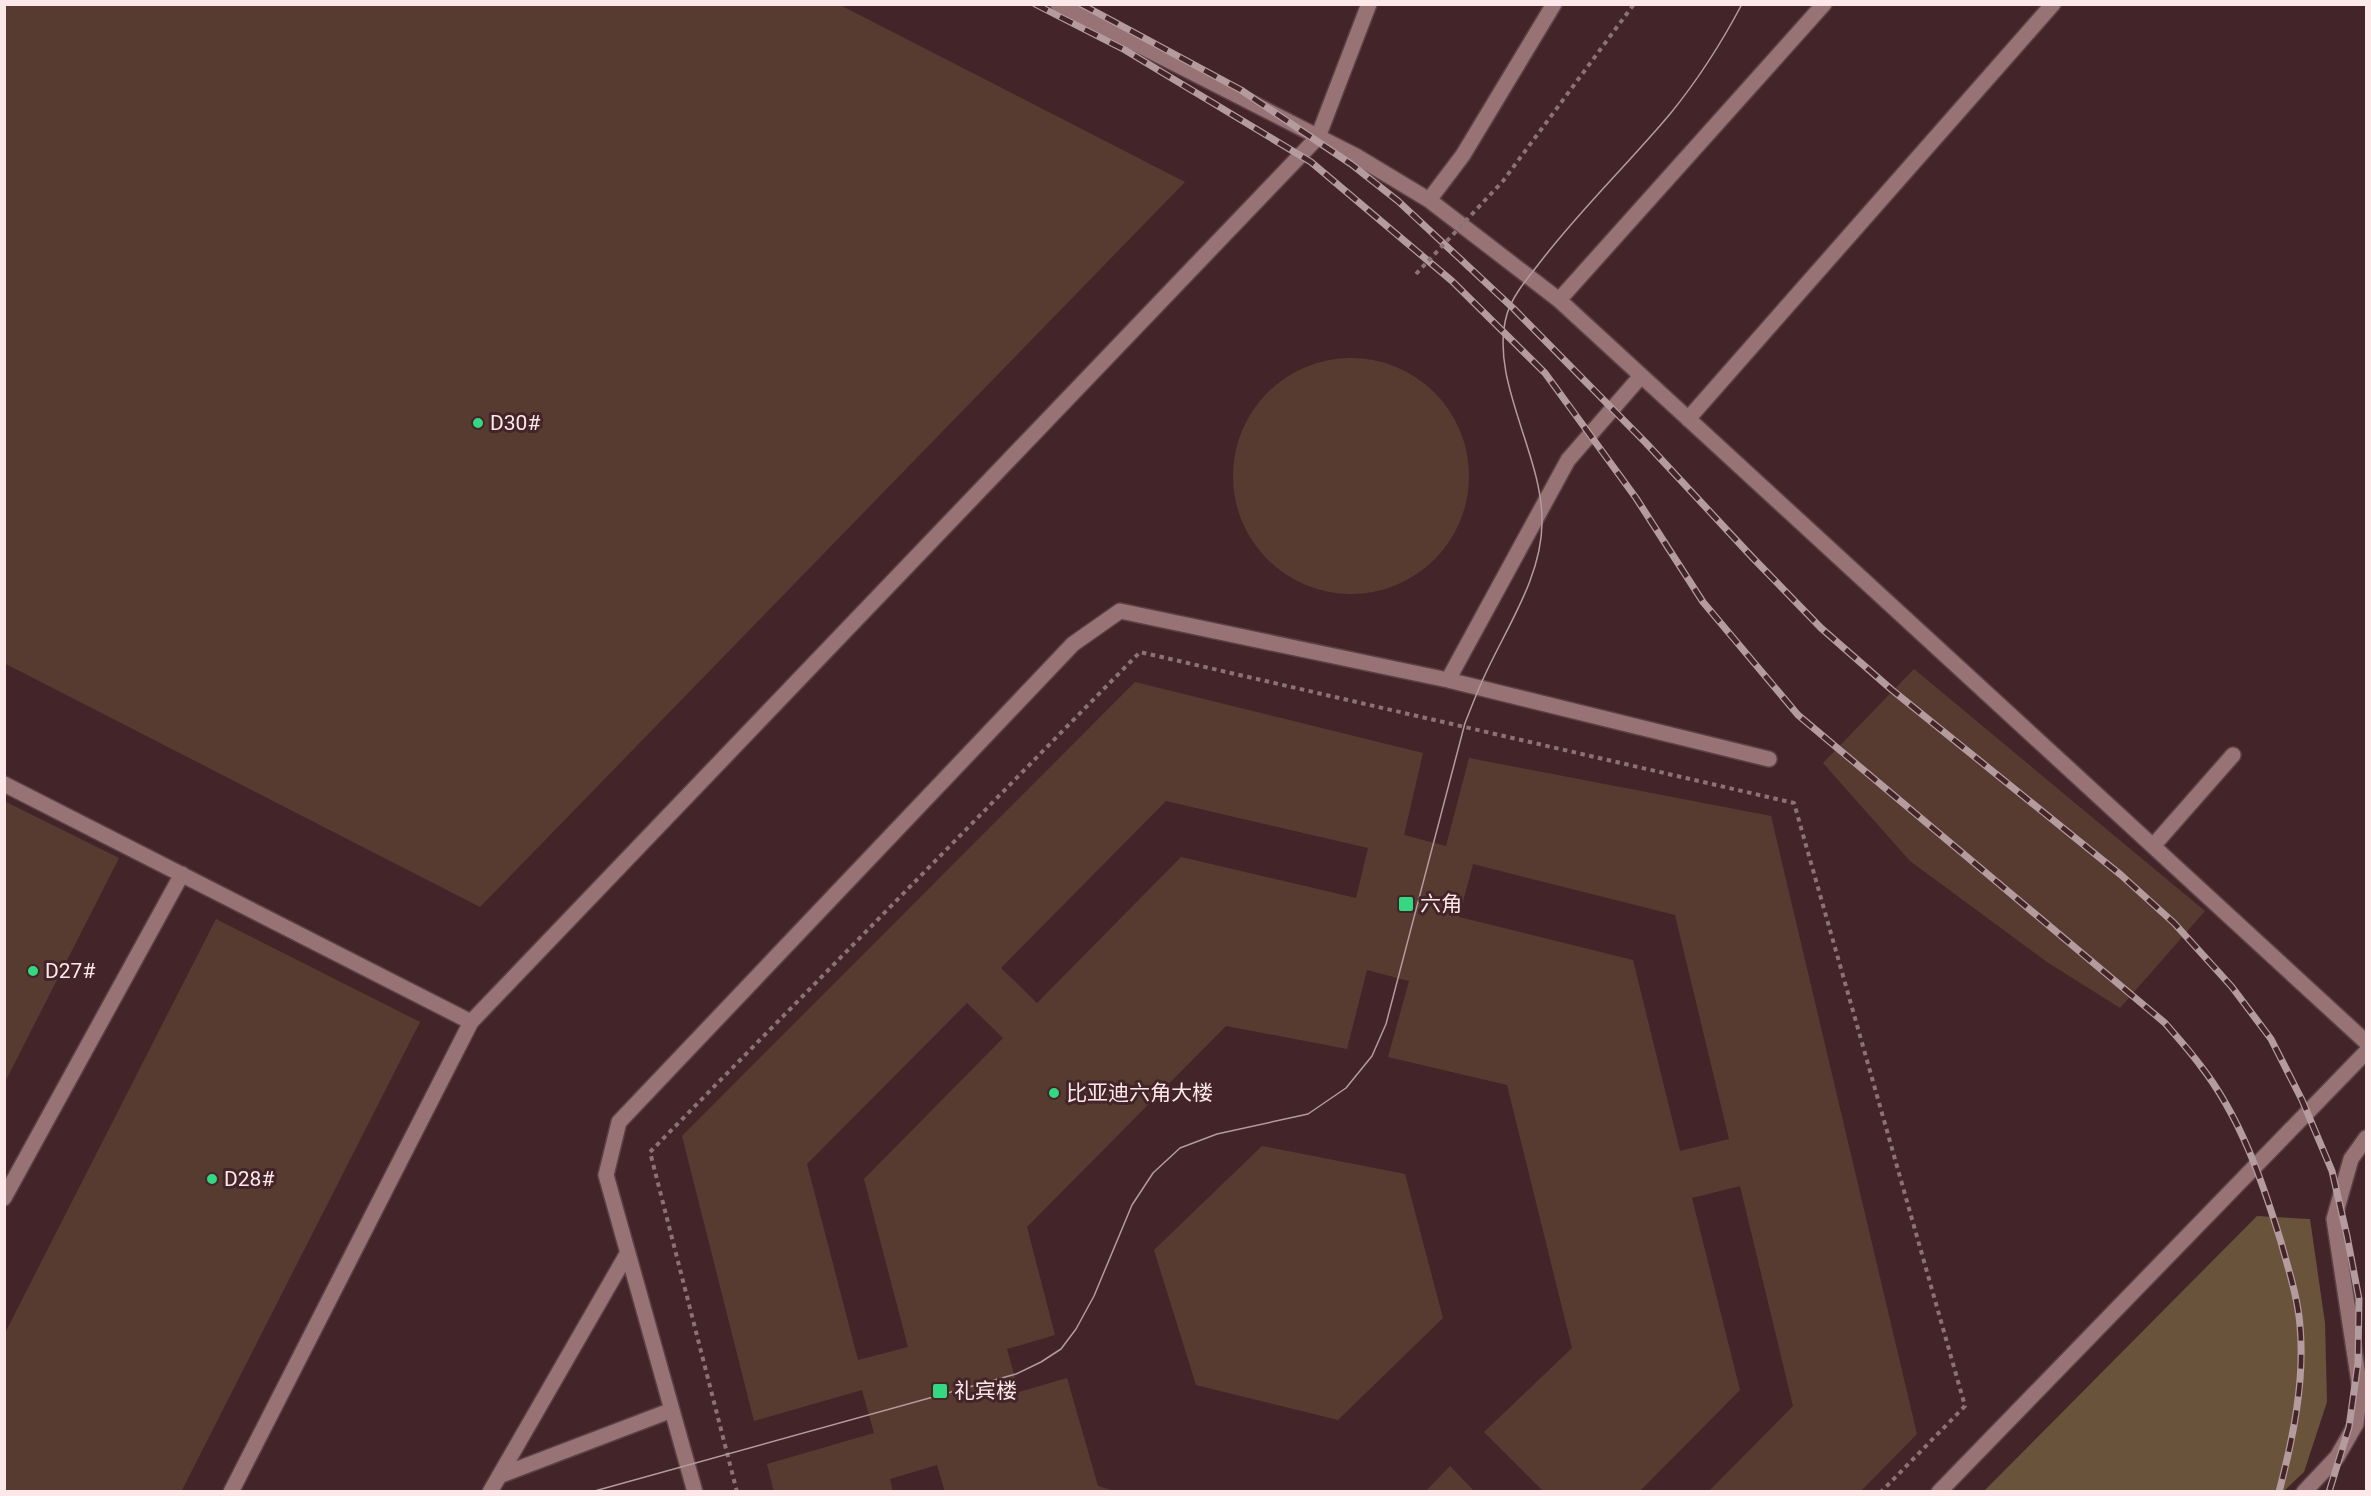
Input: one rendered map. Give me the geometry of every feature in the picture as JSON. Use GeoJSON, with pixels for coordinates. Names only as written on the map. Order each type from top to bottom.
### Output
{"type":"FeatureCollection","features":[{"type":"Feature","properties":{"kind":"street"},"geometry":{"type":"LineString","coordinates":[[1058,4],[1318,137],[1430,200],[1559,300],[2367,1042]]}},
{"type":"Feature","properties":{"kind":"street"},"geometry":{"type":"LineString","coordinates":[[231,1491],[471,1022],[1318,137],[1369,4]]}},
{"type":"Feature","properties":{"kind":"street"},"geometry":{"type":"LineString","coordinates":[[1430,200],[1462,155],[1554,4]]}},
{"type":"Feature","properties":{"kind":"street"},"geometry":{"type":"LineString","coordinates":[[1559,300],[1824,4]]}},
{"type":"Feature","properties":{"kind":"street"},"geometry":{"type":"LineString","coordinates":[[1688,419],[2053,4]]}},
{"type":"Feature","properties":{"kind":"street"},"geometry":{"type":"LineString","coordinates":[[1448,680],[1568,460],[1641,376]]}},
{"type":"Feature","properties":{"kind":"street"},"geometry":{"type":"LineString","coordinates":[[695,1491],[606,1175],[619,1122],[1073,644],[1120,611],[1448,680],[1769,759]]}},
{"type":"Feature","properties":{"kind":"street"},"geometry":{"type":"LineString","coordinates":[[2153,846],[2233,755]]}},
{"type":"Feature","properties":{"kind":"street"},"geometry":{"type":"LineString","coordinates":[[4,784],[471,1022]]}},
{"type":"Feature","properties":{"kind":"street"},"geometry":{"type":"LineString","coordinates":[[4,1198],[182,874]]}},
{"type":"Feature","properties":{"kind":"street"},"geometry":{"type":"LineString","coordinates":[[1939,1491],[2367,1052]]}},
{"type":"Feature","properties":{"kind":"street"},"geometry":{"type":"LineString","coordinates":[[2304,1491],[2337,1457],[2356,1424],[2360,1389],[2334,1219],[2351,1159],[2367,1138]]}},
{"type":"Feature","properties":{"kind":"street"},"geometry":{"type":"LineString","coordinates":[[490,1491],[627,1254]]}},
{"type":"Feature","properties":{"kind":"street"},"geometry":{"type":"LineString","coordinates":[[499,1476],[672,1410]]}},
{"type":"Feature","properties":{"kind":"path"},"geometry":{"type":"LineString","coordinates":[[1416,274],[1503,181],[1634,4]]}},
{"type":"Feature","properties":{"kind":"path"},"geometry":{"type":"LineString","coordinates":[[737,1491],[650,1152],[1140,652],[1794,803],[1965,1406],[1881,1491]]}},
{"type":"Feature","properties":{"kind":"shaded area"},"geometry":{"type":"Polygon","coordinates":[[[2257,1216],[2310,1219],[2325,1323],[2327,1402],[2304,1472],[2284,1491],[1984,1491],[2257,1216]]]}},
{"type":"Feature","properties":{"kind":"building","name":"D30#"},"geometry":{"type":"Polygon","coordinates":[[[4,4],[838,4],[1185,182],[480,907],[4,663],[4,4]]]}},
{"type":"Feature","properties":{"kind":"building"},"geometry":{"type":"Polygon","coordinates":[[[1351,358],[1374,360],[1407,372],[1426,385],[1442,401],[1455,420],[1464,442],[1469,476],[1467,499],[1455,532],[1442,551],[1426,567],[1407,580],[1385,589],[1351,594],[1328,592],[1295,580],[1276,567],[1260,551],[1247,532],[1238,510],[1233,476],[1235,453],[1247,420],[1260,401],[1276,385],[1295,372],[1317,363],[1351,358]]]}},
{"type":"Feature","properties":{"kind":"building"},"geometry":{"type":"Polygon","coordinates":[[[1914,669],[2205,911],[2120,1008],[2047,962],[1910,861],[1823,763],[1914,669]]]}},
{"type":"Feature","properties":{"kind":"building"},"geometry":{"type":"Polygon","coordinates":[[[1135,682],[1423,753],[1404,835],[1446,846],[1469,758],[1771,816],[1917,1434],[1860,1492],[1708,1492],[1793,1406],[1740,1186],[1692,1198],[1740,1390],[1639,1492],[1544,1492],[1484,1432],[1572,1348],[1507,1085],[1388,1057],[1409,981],[1367,970],[1347,1049],[1226,1026],[1027,1227],[1055,1335],[1007,1349],[1019,1392],[1067,1378],[1098,1486],[1118,1492],[945,1492],[937,1465],[890,1479],[893,1492],[774,1492],[767,1464],[874,1433],[862,1390],[754,1421],[682,1136],[1135,682]],[[1166,801],[1001,968],[1037,1003],[1181,857],[1356,898],[1368,848],[1166,801]],[[1473,864],[1459,917],[1633,960],[1680,1151],[1729,1139],[1675,915],[1473,864]],[[967,1003],[807,1164],[858,1360],[908,1347],[864,1179],[1003,1038],[967,1003]]]}},
{"type":"Feature","properties":{"kind":"building","name":"D27#"},"geometry":{"type":"Polygon","coordinates":[[[4,801],[119,858],[4,1084],[4,801]]]}},
{"type":"Feature","properties":{"kind":"building","name":"D28#"},"geometry":{"type":"Polygon","coordinates":[[[216,919],[420,1022],[181,1492],[4,1492],[4,1335],[216,919]]]}},
{"type":"Feature","properties":{"kind":"building"},"geometry":{"type":"Polygon","coordinates":[[[1262,1146],[1405,1174],[1443,1318],[1338,1420],[1196,1385],[1154,1250],[1262,1146]]]}},
{"type":"Feature","properties":{"kind":"building"},"geometry":{"type":"Polygon","coordinates":[[[1450,1466],[1475,1492],[1425,1492],[1450,1466]]]}},
{"type":"Feature","properties":{"kind":"tram line"},"geometry":{"type":"LineString","coordinates":[[591,1492],[1016,1374],[1041,1362],[1061,1349],[1076,1329],[1094,1296],[1132,1205],[1153,1173],[1180,1148],[1217,1134],[1308,1114],[1346,1088],[1372,1056],[1386,1024],[1465,723],[1484,677],[1521,602],[1536,563],[1540,542],[1542,522],[1540,496],[1510,390],[1505,364],[1503,339],[1507,314],[1522,286],[1556,242],[1680,101],[1709,61],[1742,4]]}},
{"type":"Feature","properties":{"kind":"railway"},"geometry":{"type":"LineString","coordinates":[[1035,4],[1125,50],[1311,162],[1452,281],[1545,373],[1636,498],[1703,602],[1798,715],[2165,1023],[2187,1049],[2227,1105],[2248,1149],[2274,1219],[2295,1294],[2299,1315],[2301,1368],[2293,1430],[2279,1492]]}},
{"type":"Feature","properties":{"kind":"railway"},"geometry":{"type":"LineString","coordinates":[[1081,4],[1241,90],[1351,164],[1398,201],[1514,309],[1646,443],[1821,628],[1892,690],[2121,875],[2174,923],[2232,987],[2271,1039],[2302,1100],[2332,1171],[2347,1236],[2359,1299],[2358,1363],[2349,1427],[2329,1492]]}},
{"type":"Feature","properties":{"kind":"place","name":"D30#"},"geometry":{"type":"Point","coordinates":[478,423]}},
{"type":"Feature","properties":{"kind":"place","name":"六角"},"geometry":{"type":"Point","coordinates":[1406,904]}},
{"type":"Feature","properties":{"kind":"place","name":"D27#"},"geometry":{"type":"Point","coordinates":[33,971]}},
{"type":"Feature","properties":{"kind":"place","name":"比亚迪六角大楼"},"geometry":{"type":"Point","coordinates":[1054,1093]}},
{"type":"Feature","properties":{"kind":"place","name":"D28#"},"geometry":{"type":"Point","coordinates":[212,1179]}},
{"type":"Feature","properties":{"kind":"place","name":"礼宾楼"},"geometry":{"type":"Point","coordinates":[940,1391]}}]}
